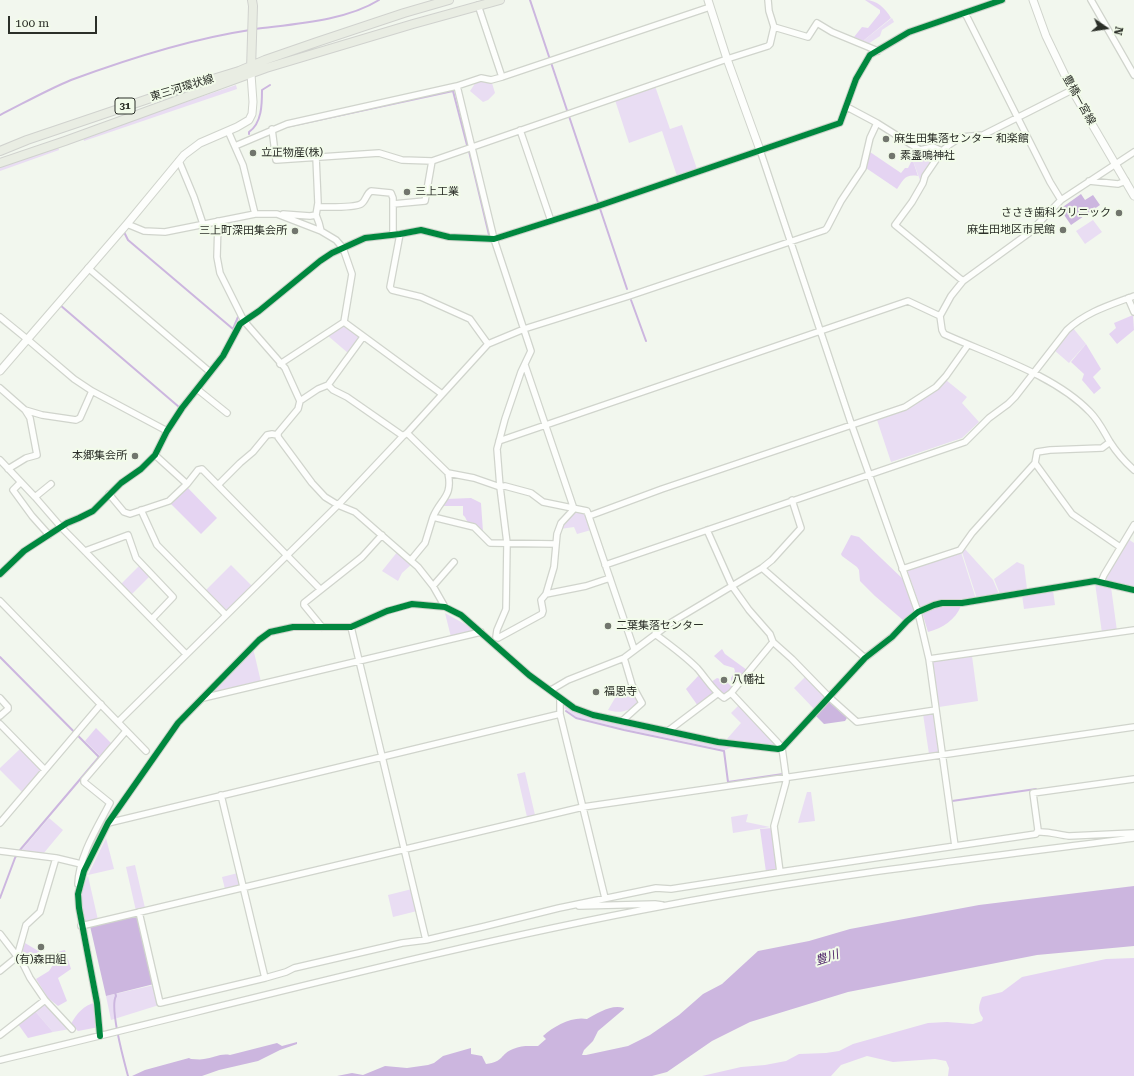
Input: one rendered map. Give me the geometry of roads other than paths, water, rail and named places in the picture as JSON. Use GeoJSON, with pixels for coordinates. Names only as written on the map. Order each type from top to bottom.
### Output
{"type":"FeatureCollection","features":[{"type":"Feature","properties":{"kind":"main road"},"geometry":{"type":"LineString","coordinates":[[251,70],[252,0]]}},
{"type":"Feature","properties":{"kind":"main road","name":"東三河環状線"},"geometry":{"type":"LineString","coordinates":[[0,163],[397,15],[449,0]]}},
{"type":"Feature","properties":{"kind":"main road","name":"東三河環状線"},"geometry":{"type":"LineString","coordinates":[[0,151],[27,140],[146,99],[239,71],[251,70],[288,61],[478,5],[500,0]]}},
{"type":"Feature","properties":{"kind":"street"},"geometry":{"type":"LineString","coordinates":[[272,129],[276,160],[378,153],[402,160],[432,161],[768,46],[770,44],[774,27],[769,11],[768,0]]}},
{"type":"Feature","properties":{"kind":"street"},"geometry":{"type":"LineString","coordinates":[[0,574],[24,551],[67,523],[93,511],[121,482],[141,469],[155,455],[167,431],[182,408],[223,356],[240,324],[259,312],[320,261],[365,238],[421,230],[449,237],[494,239],[840,123],[847,107],[856,78],[870,55],[909,32],[1002,0]]}},
{"type":"Feature","properties":{"kind":"street","name":"豊橋一宮線"},"geometry":{"type":"LineString","coordinates":[[1033,0],[1046,36],[1072,90],[1134,196]]}},
{"type":"Feature","properties":{"kind":"street"},"geometry":{"type":"LineString","coordinates":[[1092,0],[1134,75]]}},
{"type":"Feature","properties":{"kind":"street"},"geometry":{"type":"LineString","coordinates":[[235,146],[272,129],[287,124],[457,86],[481,78],[492,80],[502,77],[709,3],[727,59],[760,150],[852,426],[918,612],[929,659],[955,846]]}},
{"type":"Feature","properties":{"kind":"street"},"geometry":{"type":"LineString","coordinates":[[478,5],[502,77]]}},
{"type":"Feature","properties":{"kind":"street"},"geometry":{"type":"LineString","coordinates":[[965,13],[1050,182],[1061,200]]}},
{"type":"Feature","properties":{"kind":"street"},"geometry":{"type":"LineString","coordinates":[[774,27],[808,37],[817,23],[832,32],[878,51]]}},
{"type":"Feature","properties":{"kind":"street"},"geometry":{"type":"LineString","coordinates":[[0,371],[127,224],[179,161],[194,146],[246,122],[252,114],[253,102],[251,70]]}},
{"type":"Feature","properties":{"kind":"street"},"geometry":{"type":"LineString","coordinates":[[457,86],[494,239],[531,351],[505,419],[499,441],[497,458],[507,543],[506,609],[497,630],[496,637],[498,638],[542,614],[543,611],[541,600],[546,594],[554,567],[557,534],[561,524],[574,508]]}},
{"type":"Feature","properties":{"kind":"street"},"geometry":{"type":"LineString","coordinates":[[963,281],[895,225],[912,202],[924,183],[925,176],[942,151],[961,137],[982,135],[1072,90]]}},
{"type":"Feature","properties":{"kind":"street"},"geometry":{"type":"LineString","coordinates":[[847,107],[877,123],[920,150],[932,147],[942,151]]}},
{"type":"Feature","properties":{"kind":"street"},"geometry":{"type":"LineString","coordinates":[[118,722],[338,505],[405,435],[488,344],[524,329],[629,296],[827,228],[841,201],[863,168],[870,138],[877,123]]}},
{"type":"Feature","properties":{"kind":"street"},"geometry":{"type":"LineString","coordinates":[[520,130],[551,221]]}},
{"type":"Feature","properties":{"kind":"street"},"geometry":{"type":"LineString","coordinates":[[228,131],[245,172],[256,214]]}},
{"type":"Feature","properties":{"kind":"street"},"geometry":{"type":"LineString","coordinates":[[1134,152],[1061,200],[1029,233],[963,281],[951,296],[940,316],[944,334],[1033,373],[1049,381],[1076,399],[1100,424],[1110,442],[1122,458],[1134,470]]}},
{"type":"Feature","properties":{"kind":"street"},"geometry":{"type":"LineString","coordinates":[[316,158],[318,208],[316,215],[320,223],[321,231]]}},
{"type":"Feature","properties":{"kind":"street"},"geometry":{"type":"LineString","coordinates":[[179,161],[194,197],[203,224]]}},
{"type":"Feature","properties":{"kind":"street"},"geometry":{"type":"LineString","coordinates":[[393,204],[425,202],[432,161]]}},
{"type":"Feature","properties":{"kind":"street"},"geometry":{"type":"LineString","coordinates":[[1090,181],[1118,184],[1126,181]]}},
{"type":"Feature","properties":{"kind":"street"},"geometry":{"type":"LineString","coordinates":[[318,208],[357,205],[363,202],[370,191],[391,193],[393,198],[392,235]]}},
{"type":"Feature","properties":{"kind":"street"},"geometry":{"type":"LineString","coordinates":[[127,224],[144,231],[158,232],[174,231],[256,214],[316,215]]}},
{"type":"Feature","properties":{"kind":"street"},"geometry":{"type":"LineString","coordinates":[[277,214],[321,231],[336,240],[343,248],[352,274],[344,322],[280,364]]}},
{"type":"Feature","properties":{"kind":"street"},"geometry":{"type":"LineString","coordinates":[[218,221],[218,257],[220,273],[244,321],[285,368],[300,401],[298,409],[278,435]]}},
{"type":"Feature","properties":{"kind":"street"},"geometry":{"type":"LineString","coordinates":[[400,234],[390,287],[392,290],[421,298],[470,319],[488,344]]}},
{"type":"Feature","properties":{"kind":"street"},"geometry":{"type":"LineString","coordinates":[[88,268],[210,372]]}},
{"type":"Feature","properties":{"kind":"street"},"geometry":{"type":"LineString","coordinates":[[606,565],[792,500],[965,442],[989,418],[1008,404],[1072,325],[1092,312],[1131,297],[1134,312]]}},
{"type":"Feature","properties":{"kind":"street"},"geometry":{"type":"LineString","coordinates":[[499,441],[908,301],[940,316]]}},
{"type":"Feature","properties":{"kind":"street"},"geometry":{"type":"LineString","coordinates":[[0,317],[27,338],[74,379],[92,392],[167,431]]}},
{"type":"Feature","properties":{"kind":"street"},"geometry":{"type":"LineString","coordinates":[[344,322],[442,394]]}},
{"type":"Feature","properties":{"kind":"street"},"geometry":{"type":"LineString","coordinates":[[300,401],[318,389],[328,385],[363,337]]}},
{"type":"Feature","properties":{"kind":"street"},"geometry":{"type":"LineString","coordinates":[[589,516],[677,484],[905,407],[936,386],[946,376],[968,345]]}},
{"type":"Feature","properties":{"kind":"street"},"geometry":{"type":"LineString","coordinates":[[525,365],[574,508]]}},
{"type":"Feature","properties":{"kind":"street"},"geometry":{"type":"LineString","coordinates":[[328,385],[332,390],[346,397],[405,435],[448,473],[474,478],[500,487],[505,486],[531,493],[543,502],[587,511],[634,649]]}},
{"type":"Feature","properties":{"kind":"street"},"geometry":{"type":"LineString","coordinates":[[0,388],[25,410],[30,418],[37,455],[26,458],[8,469]]}},
{"type":"Feature","properties":{"kind":"street"},"geometry":{"type":"LineString","coordinates":[[197,389],[227,413]]}},
{"type":"Feature","properties":{"kind":"street"},"geometry":{"type":"LineString","coordinates":[[25,410],[42,415],[78,420],[92,392]]}},
{"type":"Feature","properties":{"kind":"street"},"geometry":{"type":"LineString","coordinates":[[218,485],[253,452],[267,435],[278,435],[312,483],[325,497],[338,505],[355,512],[418,566],[433,586],[445,607]]}},
{"type":"Feature","properties":{"kind":"street"},"geometry":{"type":"LineString","coordinates":[[902,569],[960,550],[972,533],[1034,463],[1037,452],[1102,448],[1110,442]]}},
{"type":"Feature","properties":{"kind":"street"},"geometry":{"type":"LineString","coordinates":[[155,455],[187,484]]}},
{"type":"Feature","properties":{"kind":"street"},"geometry":{"type":"LineString","coordinates":[[0,460],[61,527],[186,654]]}},
{"type":"Feature","properties":{"kind":"street"},"geometry":{"type":"LineString","coordinates":[[1034,463],[1072,514],[1120,547]]}},
{"type":"Feature","properties":{"kind":"street"},"geometry":{"type":"LineString","coordinates":[[109,494],[119,508],[127,514],[169,501],[187,484],[198,470],[202,469],[320,589]]}},
{"type":"Feature","properties":{"kind":"street"},"geometry":{"type":"LineString","coordinates":[[411,560],[425,543],[432,517],[445,499],[450,483],[448,473]]}},
{"type":"Feature","properties":{"kind":"street"},"geometry":{"type":"LineString","coordinates":[[21,482],[13,490],[32,516],[49,535]]}},
{"type":"Feature","properties":{"kind":"street"},"geometry":{"type":"LineString","coordinates":[[35,497],[51,484]]}},
{"type":"Feature","properties":{"kind":"street"},"geometry":{"type":"LineString","coordinates":[[551,690],[568,680],[624,658],[672,622],[762,568],[772,560],[801,528],[792,500]]}},
{"type":"Feature","properties":{"kind":"street"},"geometry":{"type":"LineString","coordinates":[[141,510],[157,545],[226,615]]}},
{"type":"Feature","properties":{"kind":"street"},"geometry":{"type":"LineString","coordinates":[[432,517],[474,527],[490,543],[556,544]]}},
{"type":"Feature","properties":{"kind":"street"},"geometry":{"type":"LineString","coordinates":[[1101,582],[1134,525]]}},
{"type":"Feature","properties":{"kind":"street"},"geometry":{"type":"LineString","coordinates":[[707,530],[732,586],[748,610],[770,634],[774,642],[829,697],[857,722],[936,710]]}},
{"type":"Feature","properties":{"kind":"street"},"geometry":{"type":"LineString","coordinates":[[85,551],[128,534],[136,558],[173,597],[152,619]]}},
{"type":"Feature","properties":{"kind":"street"},"geometry":{"type":"LineString","coordinates":[[322,627],[304,603],[362,557],[382,535]]}},
{"type":"Feature","properties":{"kind":"street"},"geometry":{"type":"LineString","coordinates":[[433,586],[454,562]]}},
{"type":"Feature","properties":{"kind":"street"},"geometry":{"type":"LineString","coordinates":[[762,568],[865,658]]}},
{"type":"Feature","properties":{"kind":"street"},"geometry":{"type":"LineString","coordinates":[[546,594],[586,586],[610,578]]}},
{"type":"Feature","properties":{"kind":"street"},"geometry":{"type":"LineString","coordinates":[[78,894],[84,871],[108,823],[178,723],[259,640],[270,632],[293,626],[351,627],[387,611],[412,604],[445,607],[461,615],[529,676],[551,690],[574,708],[593,715],[718,742],[778,749],[782,748],[865,658],[892,637],[918,612],[942,603],[962,603],[1095,581],[1134,590]]}},
{"type":"Feature","properties":{"kind":"street"},"geometry":{"type":"LineString","coordinates":[[0,601],[146,751]]}},
{"type":"Feature","properties":{"kind":"street"},"geometry":{"type":"LineString","coordinates":[[351,627],[426,940]]}},
{"type":"Feature","properties":{"kind":"street"},"geometry":{"type":"LineString","coordinates":[[929,659],[1134,630]]}},
{"type":"Feature","properties":{"kind":"street"},"geometry":{"type":"LineString","coordinates":[[202,699],[481,632]]}},
{"type":"Feature","properties":{"kind":"street"},"geometry":{"type":"LineString","coordinates":[[655,634],[680,652],[697,668],[717,694],[724,698],[731,693],[774,642]]}},
{"type":"Feature","properties":{"kind":"street"},"geometry":{"type":"LineString","coordinates":[[622,721],[642,703],[632,685],[624,658]]}},
{"type":"Feature","properties":{"kind":"street"},"geometry":{"type":"LineString","coordinates":[[731,693],[782,748],[786,782],[774,826],[780,872]]}},
{"type":"Feature","properties":{"kind":"street"},"geometry":{"type":"LineString","coordinates":[[668,731],[717,694]]}},
{"type":"Feature","properties":{"kind":"street"},"geometry":{"type":"LineString","coordinates":[[0,698],[8,707],[8,709],[0,716]]}},
{"type":"Feature","properties":{"kind":"street"},"geometry":{"type":"LineString","coordinates":[[560,698],[560,714],[605,898]]}},
{"type":"Feature","properties":{"kind":"street"},"geometry":{"type":"LineString","coordinates":[[0,822],[101,704]]}},
{"type":"Feature","properties":{"kind":"street"},"geometry":{"type":"LineString","coordinates":[[108,823],[560,714]]}},
{"type":"Feature","properties":{"kind":"street"},"geometry":{"type":"LineString","coordinates":[[0,724],[45,770]]}},
{"type":"Feature","properties":{"kind":"street"},"geometry":{"type":"LineString","coordinates":[[81,926],[583,807],[1134,727]]}},
{"type":"Feature","properties":{"kind":"street"},"geometry":{"type":"LineString","coordinates":[[100,1036],[97,1003],[81,926],[78,875],[81,864],[96,830],[110,803],[84,782],[84,780],[126,731]]}},
{"type":"Feature","properties":{"kind":"street"},"geometry":{"type":"LineString","coordinates":[[1038,832],[1032,793],[1134,779]]}},
{"type":"Feature","properties":{"kind":"street"},"geometry":{"type":"LineString","coordinates":[[221,795],[265,978]]}},
{"type":"Feature","properties":{"kind":"street"},"geometry":{"type":"LineString","coordinates":[[139,912],[160,1003],[265,978],[294,968],[402,943],[426,940],[605,898],[656,888],[671,890],[780,872],[1036,834],[1038,832],[1045,831],[1069,836],[1134,833]]}},
{"type":"Feature","properties":{"kind":"street"},"geometry":{"type":"LineString","coordinates":[[0,1060],[291,988],[469,946],[666,905],[807,882],[966,859],[1134,838]]}},
{"type":"Feature","properties":{"kind":"street"},"geometry":{"type":"LineString","coordinates":[[0,851],[56,858],[81,864]]}},
{"type":"Feature","properties":{"kind":"street"},"geometry":{"type":"LineString","coordinates":[[0,971],[17,957],[26,926],[42,908],[56,858]]}},
{"type":"Feature","properties":{"kind":"street"},"geometry":{"type":"LineString","coordinates":[[569,906],[666,905]]}},
{"type":"Feature","properties":{"kind":"street"},"geometry":{"type":"LineString","coordinates":[[0,934],[23,964],[30,978],[45,1000],[72,1029]]}},
{"type":"Feature","properties":{"kind":"street"},"geometry":{"type":"LineString","coordinates":[[0,1035],[45,1000]]}},
{"type":"Feature","properties":{"kind":"water"},"geometry":{"type":"Polygon","coordinates":[[[1081,194],[1085,200],[1093,195],[1100,205],[1071,225],[1060,209],[1081,194]]]}},
{"type":"Feature","properties":{"kind":"water"},"geometry":{"type":"Polygon","coordinates":[[[829,702],[847,718],[845,721],[824,724],[816,716],[829,702]]]}},
{"type":"Feature","properties":{"kind":"water","name":"豊川"},"geometry":{"type":"Polygon","coordinates":[[[1134,886],[1134,946],[1037,955],[848,992],[750,1022],[712,1041],[667,1072],[652,1076],[337,1076],[352,1073],[363,1075],[385,1066],[407,1068],[428,1065],[434,1063],[443,1056],[471,1048],[471,1054],[482,1056],[486,1064],[492,1063],[496,1062],[506,1053],[516,1048],[538,1046],[546,1039],[543,1036],[552,1029],[569,1020],[581,1018],[587,1019],[614,1007],[624,1009],[598,1031],[593,1041],[584,1050],[582,1055],[628,1046],[650,1035],[679,1015],[703,994],[722,984],[758,951],[809,941],[850,929],[979,905],[1134,886]]]}},
{"type":"Feature","properties":{"kind":"water"},"geometry":{"type":"Polygon","coordinates":[[[138,915],[154,984],[106,996],[90,926],[138,915]]]}},
{"type":"Feature","properties":{"kind":"water"},"geometry":{"type":"Polygon","coordinates":[[[297,1042],[297,1044],[280,1050],[258,1061],[219,1070],[202,1076],[132,1076],[145,1070],[189,1058],[202,1059],[220,1055],[230,1055],[277,1043],[282,1046],[297,1042]]]}},
{"type":"Feature","properties":{"kind":"waterway"},"geometry":{"type":"LineString","coordinates":[[255,29],[335,17],[351,13],[379,0]]}},
{"type":"Feature","properties":{"kind":"waterway"},"geometry":{"type":"LineString","coordinates":[[530,0],[627,289]]}},
{"type":"Feature","properties":{"kind":"waterway"},"geometry":{"type":"LineString","coordinates":[[0,115],[71,80],[159,50],[250,30]]}},
{"type":"Feature","properties":{"kind":"waterway"},"geometry":{"type":"LineString","coordinates":[[249,134],[249,132],[257,124],[259,118],[262,90],[270,85]]}},
{"type":"Feature","properties":{"kind":"waterway"},"geometry":{"type":"LineString","coordinates":[[286,127],[453,91],[467,145]]}},
{"type":"Feature","properties":{"kind":"waterway"},"geometry":{"type":"LineString","coordinates":[[469,151],[489,235]]}},
{"type":"Feature","properties":{"kind":"waterway"},"geometry":{"type":"LineString","coordinates":[[124,232],[128,240],[233,329],[238,317]]}},
{"type":"Feature","properties":{"kind":"waterway"},"geometry":{"type":"LineString","coordinates":[[631,300],[646,341]]}},
{"type":"Feature","properties":{"kind":"waterway"},"geometry":{"type":"LineString","coordinates":[[60,305],[179,407]]}},
{"type":"Feature","properties":{"kind":"waterway"},"geometry":{"type":"LineString","coordinates":[[0,657],[99,757],[20,850],[15,858],[0,898]]}},
{"type":"Feature","properties":{"kind":"waterway"},"geometry":{"type":"LineString","coordinates":[[566,711],[576,718],[624,730],[724,751],[728,782],[783,774]]}},
{"type":"Feature","properties":{"kind":"waterway"},"geometry":{"type":"LineString","coordinates":[[952,801],[1036,789]]}},
{"type":"Feature","properties":{"kind":"waterway"},"geometry":{"type":"LineString","coordinates":[[115,992],[116,996],[114,1011],[128,1076]]}},
{"type":"Feature","properties":{"kind":"place","name":"麻生田集落センター 和楽館"},"geometry":{"type":"Point","coordinates":[886,139]}},
{"type":"Feature","properties":{"kind":"place","name":"立正物産(株)"},"geometry":{"type":"Point","coordinates":[253,153]}},
{"type":"Feature","properties":{"kind":"place","name":"素盞嗚神社"},"geometry":{"type":"Point","coordinates":[892,156]}},
{"type":"Feature","properties":{"kind":"place","name":"三上工業"},"geometry":{"type":"Point","coordinates":[407,192]}},
{"type":"Feature","properties":{"kind":"place","name":"ささき歯科クリニック"},"geometry":{"type":"Point","coordinates":[1119,213]}},
{"type":"Feature","properties":{"kind":"place","name":"麻生田地区市民館"},"geometry":{"type":"Point","coordinates":[1063,230]}},
{"type":"Feature","properties":{"kind":"place","name":"三上町深田集会所"},"geometry":{"type":"Point","coordinates":[295,231]}},
{"type":"Feature","properties":{"kind":"place","name":"本郷集会所"},"geometry":{"type":"Point","coordinates":[135,456]}},
{"type":"Feature","properties":{"kind":"place","name":"二葉集落センター"},"geometry":{"type":"Point","coordinates":[608,626]}},
{"type":"Feature","properties":{"kind":"place","name":"八幡社"},"geometry":{"type":"Point","coordinates":[724,680]}},
{"type":"Feature","properties":{"kind":"place","name":"福恩寺"},"geometry":{"type":"Point","coordinates":[596,692]}},
{"type":"Feature","properties":{"kind":"place","name":"(有)森田組"},"geometry":{"type":"Point","coordinates":[41,947]}}]}
